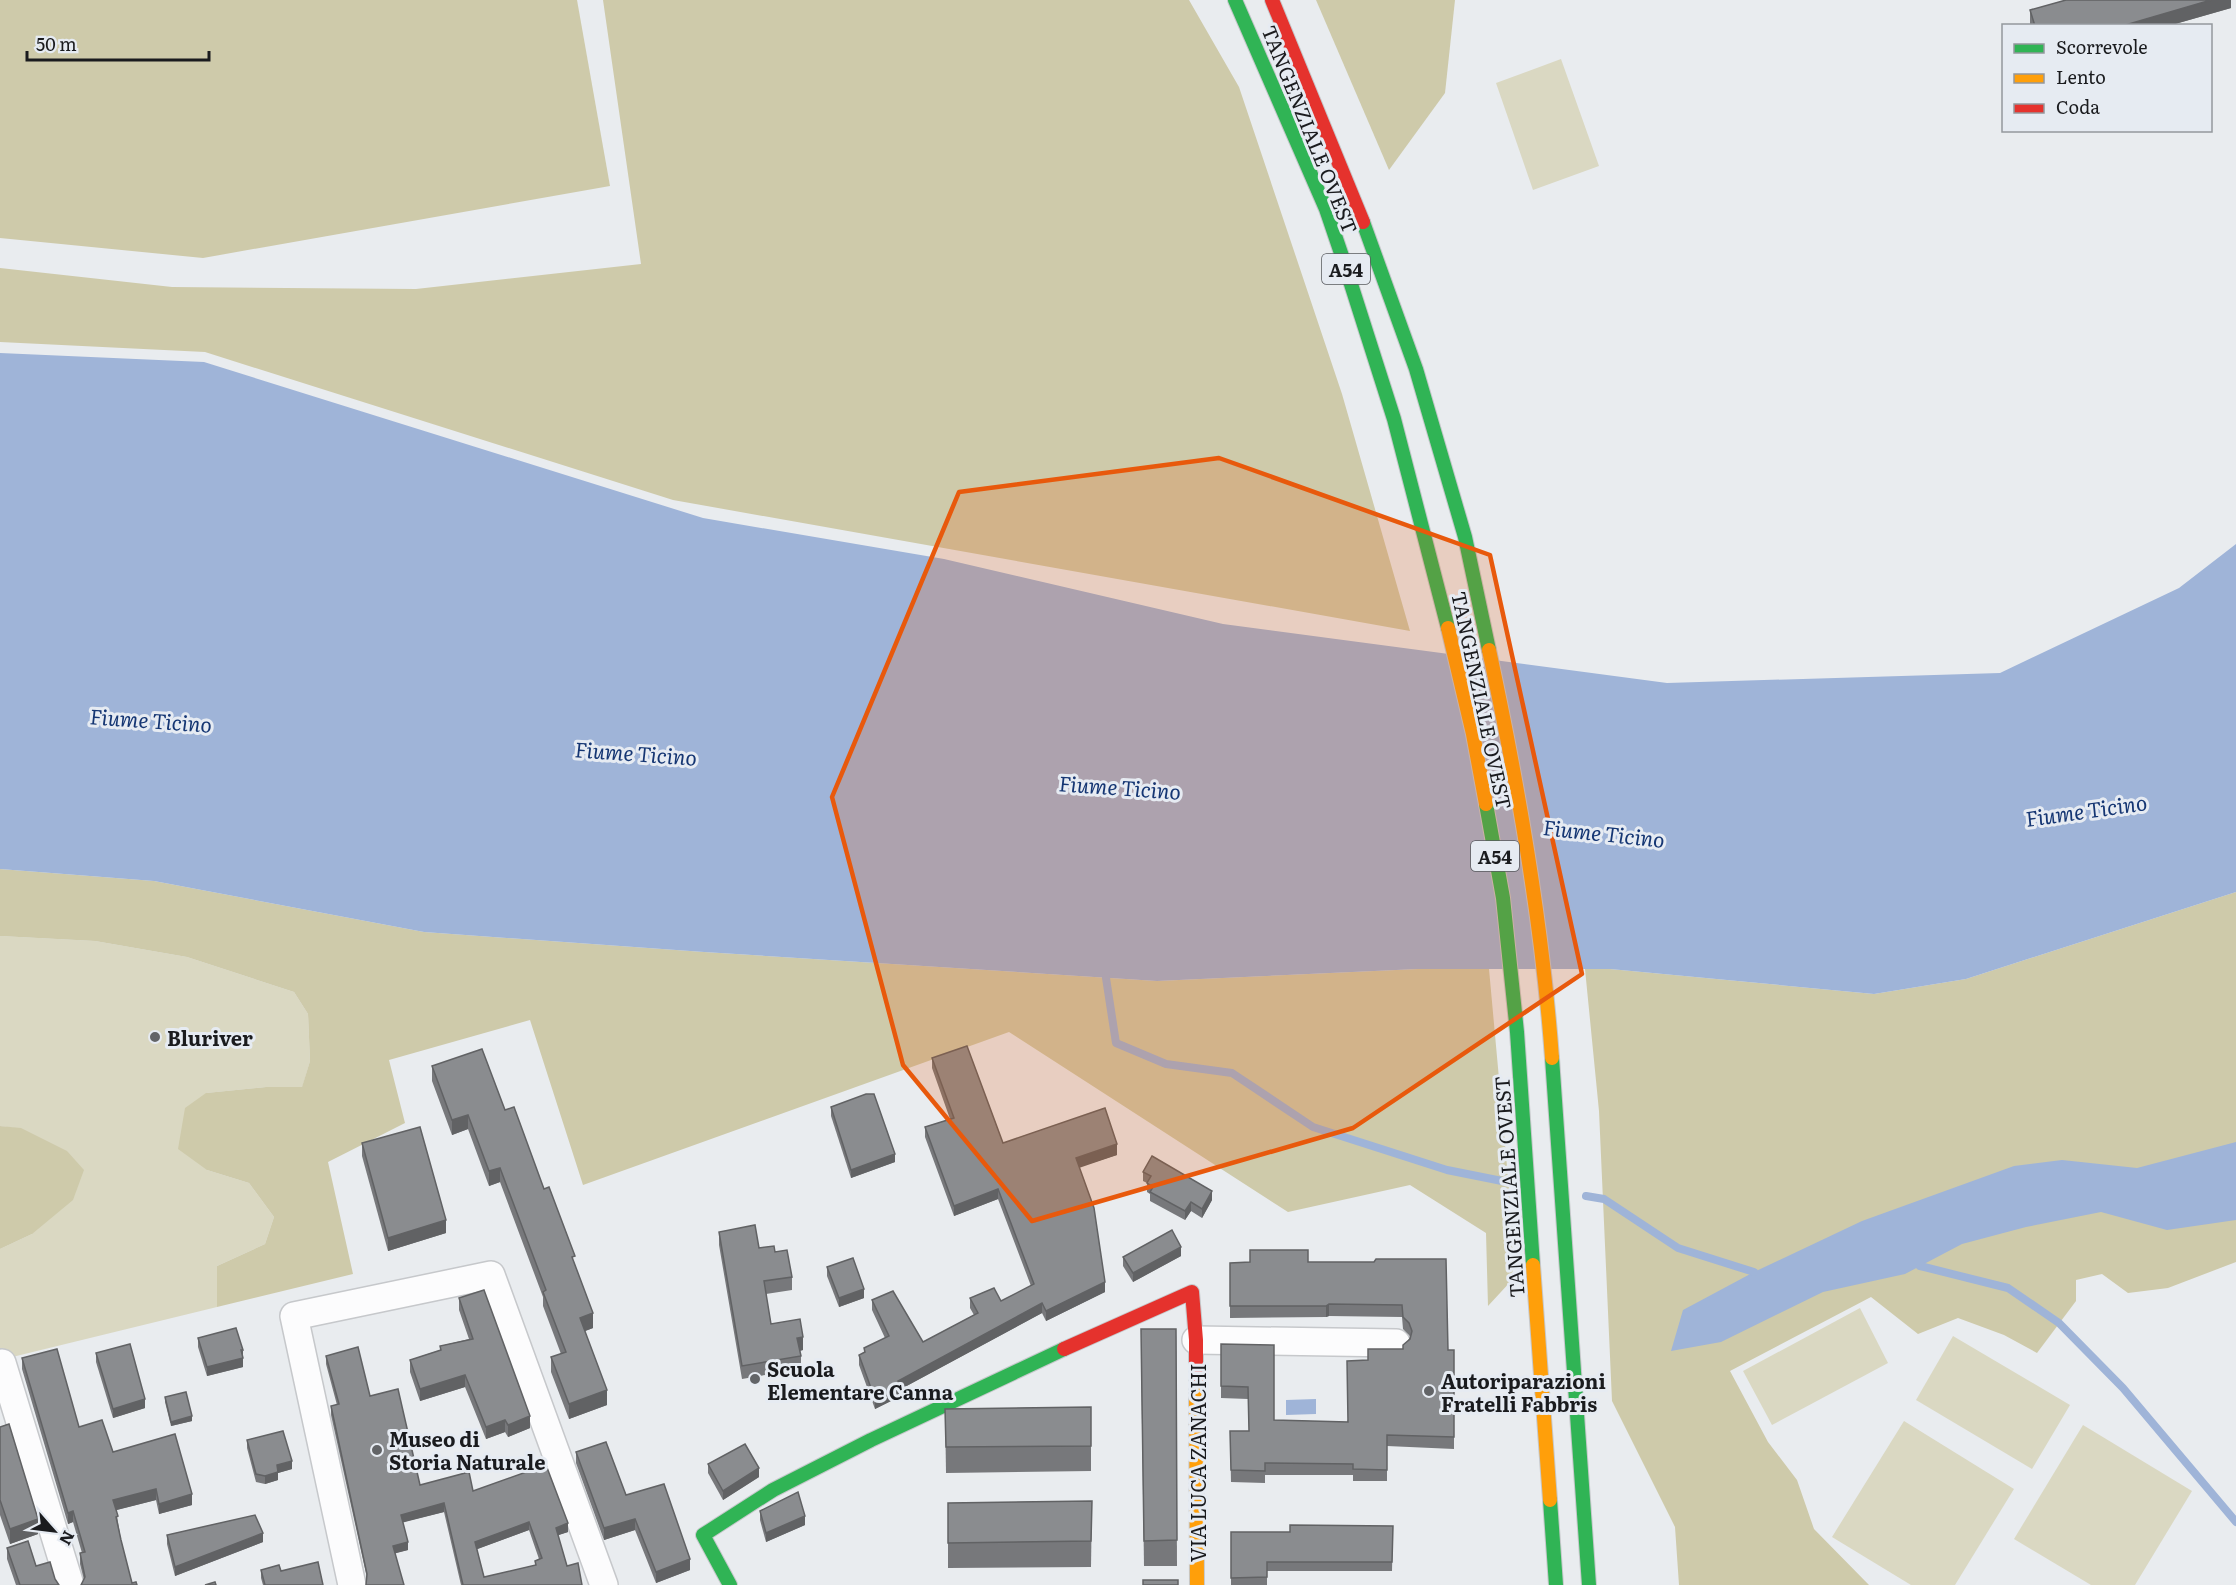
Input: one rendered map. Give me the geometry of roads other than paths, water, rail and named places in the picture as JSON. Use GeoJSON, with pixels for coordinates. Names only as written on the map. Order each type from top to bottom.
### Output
{"type":"FeatureCollection","features":[{"type":"Feature","properties":{"kind":"main road","name":"TANGENZIALE OVEST"},"geometry":{"type":"LineString","coordinates":[[1235,0],[1326,209],[1394,419],[1429,549],[1473,734],[1503,898],[1517,1032],[1556,1585]]}},
{"type":"Feature","properties":{"kind":"main road","name":"TANGENZIALE OVEST"},"geometry":{"type":"LineString","coordinates":[[1272,0],[1356,202],[1416,369],[1465,537],[1505,722],[1537,916],[1550,1036],[1589,1585]]}},
{"type":"Feature","properties":{"kind":"main road","name":"VIA LUCA ZANACHI"},"geometry":{"type":"LineString","coordinates":[[730,1585],[703,1535],[773,1490],[871,1440],[1192,1292],[1196,1340],[1197,1585]]}},
{"type":"Feature","properties":{"kind":"street"},"geometry":{"type":"LineString","coordinates":[[352,1585],[294,1316],[491,1275],[604,1585]]}},
{"type":"Feature","properties":{"kind":"street","name":"VIA LUCA ZANACHI"},"geometry":{"type":"LineString","coordinates":[[1196,1340],[1396,1343]]}},
{"type":"Feature","properties":{"kind":"street"},"geometry":{"type":"LineString","coordinates":[[3,1363],[70,1585]]}},
{"type":"Feature","properties":{"kind":"water","name":"Fiume Ticino"},"geometry":{"type":"Polygon","coordinates":[[[0,353],[204,362],[703,518],[944,559],[1223,624],[1667,683],[2000,673],[2179,588],[2236,544],[2236,892],[1966,979],[1874,994],[1610,969],[1418,969],[1157,981],[704,952],[424,932],[154,881],[0,869],[0,353]]]}},
{"type":"Feature","properties":{"kind":"water"},"geometry":{"type":"Polygon","coordinates":[[[2236,1142],[2236,1220],[2167,1230],[2101,1212],[2026,1227],[1962,1244],[1905,1274],[1823,1292],[1721,1342],[1671,1351],[1683,1310],[1754,1272],[1862,1221],[2014,1166],[2062,1160],[2137,1168],[2236,1142]]]}},
{"type":"Feature","properties":{"kind":"water"},"geometry":{"type":"Polygon","coordinates":[[[1316,1399],[1316,1414],[1286,1415],[1286,1400],[1316,1399]]]}},
{"type":"Feature","properties":{"kind":"waterway"},"geometry":{"type":"LineString","coordinates":[[1106,978],[1116,1043],[1166,1064],[1232,1073],[1313,1127],[1447,1170],[1512,1183]]}},
{"type":"Feature","properties":{"kind":"waterway"},"geometry":{"type":"LineString","coordinates":[[1586,1196],[1604,1199],[1678,1248],[1754,1272]]}},
{"type":"Feature","properties":{"kind":"waterway"},"geometry":{"type":"LineString","coordinates":[[1920,1266],[2008,1288],[2059,1323],[2123,1388],[2236,1522]]}},
{"type":"Feature","properties":{"kind":"place","name":"Bluriver"},"geometry":{"type":"Point","coordinates":[155,1037]}},
{"type":"Feature","properties":{"kind":"place","name":"Scuola Elementare Canna"},"geometry":{"type":"Point","coordinates":[755,1379]}},
{"type":"Feature","properties":{"kind":"place","name":"Autoriparazioni Fratelli Fabbris"},"geometry":{"type":"Point","coordinates":[1429,1391]}},
{"type":"Feature","properties":{"kind":"place","name":"Museo di Storia Naturale"},"geometry":{"type":"Point","coordinates":[377,1450]}}]}
